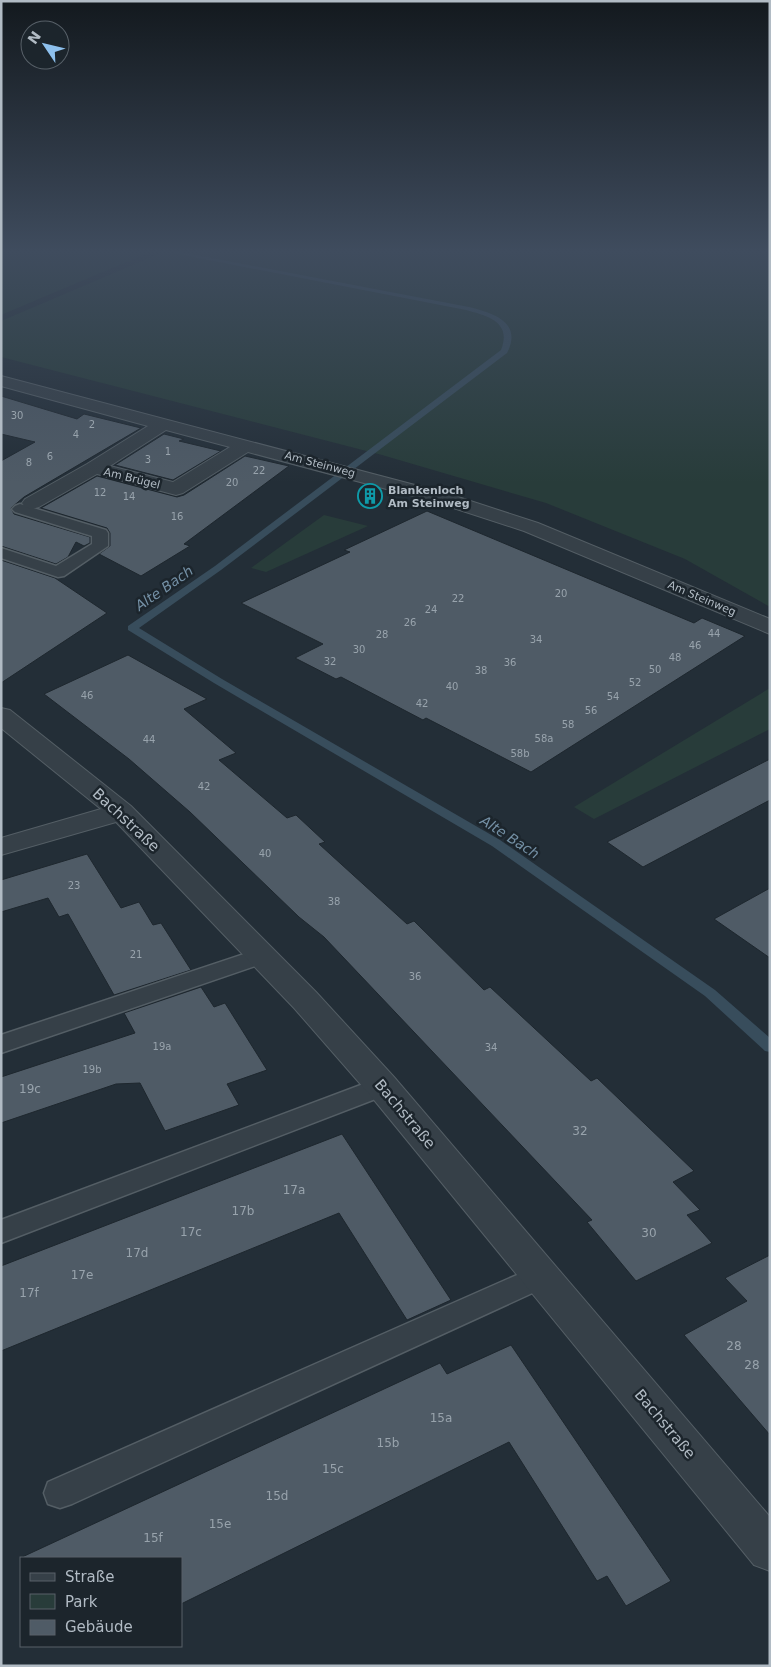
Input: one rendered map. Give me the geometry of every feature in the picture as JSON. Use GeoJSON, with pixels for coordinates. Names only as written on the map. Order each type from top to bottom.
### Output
{"type":"FeatureCollection","features":[{"type":"Feature","properties":{"kind":"street","name":"Am Steinweg"},"geometry":{"type":"LineString","coordinates":[[1,381],[361,475],[531,527],[770,627]]}},
{"type":"Feature","properties":{"kind":"street","name":"Am Brügel"},"geometry":{"type":"LineString","coordinates":[[20,508],[94,468],[163,424]]}},
{"type":"Feature","properties":{"kind":"street","name":"Am Brügel"},"geometry":{"type":"LineString","coordinates":[[94,468],[176,489],[247,445]]}},
{"type":"Feature","properties":{"kind":"street","name":"Bachstraße"},"geometry":{"type":"LineString","coordinates":[[1,714],[122,812],[262,956],[382,1086],[770,1550]]}},
{"type":"Feature","properties":{"kind":"street"},"geometry":{"type":"LineString","coordinates":[[1,847],[122,812]]}},
{"type":"Feature","properties":{"kind":"lane"},"geometry":{"type":"LineString","coordinates":[[1,553],[58,572],[100,546],[100,533],[20,508]]}},
{"type":"Feature","properties":{"kind":"lane"},"geometry":{"type":"LineString","coordinates":[[1,1044],[262,956]]}},
{"type":"Feature","properties":{"kind":"lane"},"geometry":{"type":"LineString","coordinates":[[1,1232],[382,1086]]}},
{"type":"Feature","properties":{"kind":"lane"},"geometry":{"type":"LineString","coordinates":[[60,1493],[542,1276]]}},
{"type":"Feature","properties":{"kind":"green space"},"geometry":{"type":"Polygon","coordinates":[[[1,328],[770,328],[770,607],[685,559],[546,503],[382,455],[1,357],[1,328]]]}},
{"type":"Feature","properties":{"kind":"green space"},"geometry":{"type":"Polygon","coordinates":[[[324,515],[368,526],[266,572],[251,568],[324,515]]]}},
{"type":"Feature","properties":{"kind":"green space"},"geometry":{"type":"Polygon","coordinates":[[[770,688],[770,729],[594,819],[574,807],[770,688]]]}},
{"type":"Feature","properties":{"kind":"building"},"geometry":{"type":"Polygon","coordinates":[[[1,396],[77,419],[84,414],[141,428],[24,497],[11,508],[14,514],[90,537],[90,543],[84,546],[76,542],[68,557],[56,564],[1,546],[1,461],[35,442],[1,434],[1,396]]]}},
{"type":"Feature","properties":{"kind":"building"},"geometry":{"type":"Polygon","coordinates":[[[164,434],[184,439],[179,441],[221,451],[173,480],[115,465],[164,434]]]}},
{"type":"Feature","properties":{"kind":"building"},"geometry":{"type":"Polygon","coordinates":[[[245,456],[289,466],[184,544],[190,546],[141,576],[99,554],[110,546],[110,533],[107,528],[41,508],[97,476],[177,497],[184,495],[245,456]]]}},
{"type":"Feature","properties":{"kind":"building"},"geometry":{"type":"Polygon","coordinates":[[[427,511],[694,623],[702,618],[745,636],[531,772],[426,718],[423,720],[341,677],[336,679],[295,658],[323,644],[241,603],[350,552],[344,550],[427,511]]]}},
{"type":"Feature","properties":{"kind":"building"},"geometry":{"type":"Polygon","coordinates":[[[1,560],[55,578],[107,613],[1,683],[1,560]]]}},
{"type":"Feature","properties":{"kind":"building"},"geometry":{"type":"Polygon","coordinates":[[[128,655],[207,699],[184,709],[236,753],[219,760],[287,818],[296,815],[325,842],[319,844],[407,924],[414,921],[484,990],[490,987],[591,1081],[597,1078],[694,1171],[673,1182],[700,1210],[687,1215],[712,1243],[636,1281],[587,1222],[592,1220],[324,937],[299,917],[190,812],[129,759],[44,694],[128,655]]]}},
{"type":"Feature","properties":{"kind":"building"},"geometry":{"type":"Polygon","coordinates":[[[770,759],[770,800],[643,867],[607,842],[770,759]]]}},
{"type":"Feature","properties":{"kind":"building"},"geometry":{"type":"Polygon","coordinates":[[[87,854],[121,908],[139,902],[153,925],[161,923],[191,970],[114,995],[68,914],[59,917],[48,898],[1,912],[1,880],[87,854]]]}},
{"type":"Feature","properties":{"kind":"building"},"geometry":{"type":"Polygon","coordinates":[[[770,888],[770,958],[714,919],[770,888]]]}},
{"type":"Feature","properties":{"kind":"building"},"geometry":{"type":"Polygon","coordinates":[[[201,987],[214,1007],[225,1003],[267,1070],[227,1084],[239,1105],[165,1131],[140,1083],[116,1084],[1,1123],[1,1077],[135,1033],[124,1013],[201,987]]]}},
{"type":"Feature","properties":{"kind":"building"},"geometry":{"type":"Polygon","coordinates":[[[342,1134],[451,1300],[407,1320],[339,1213],[1,1351],[1,1266],[342,1134]]]}},
{"type":"Feature","properties":{"kind":"building"},"geometry":{"type":"Polygon","coordinates":[[[770,1255],[770,1435],[684,1335],[747,1301],[725,1278],[770,1255]]]}},
{"type":"Feature","properties":{"kind":"building"},"geometry":{"type":"Polygon","coordinates":[[[511,1345],[671,1581],[626,1606],[607,1576],[597,1581],[509,1442],[182,1604],[182,1557],[22,1557],[440,1363],[447,1374],[511,1345]]]}},
{"type":"Feature","properties":{"kind":"waterway","name":"Alte Bach"},"geometry":{"type":"LineString","coordinates":[[505,328],[508,333],[508,341],[504,351],[218,568],[132,628],[218,681],[496,843],[710,993],[770,1047]]}},
{"type":"Feature","properties":{"kind":"place","name":"Blankenloch Am Steinweg"},"geometry":{"type":"Point","coordinates":[370,496]}}]}
